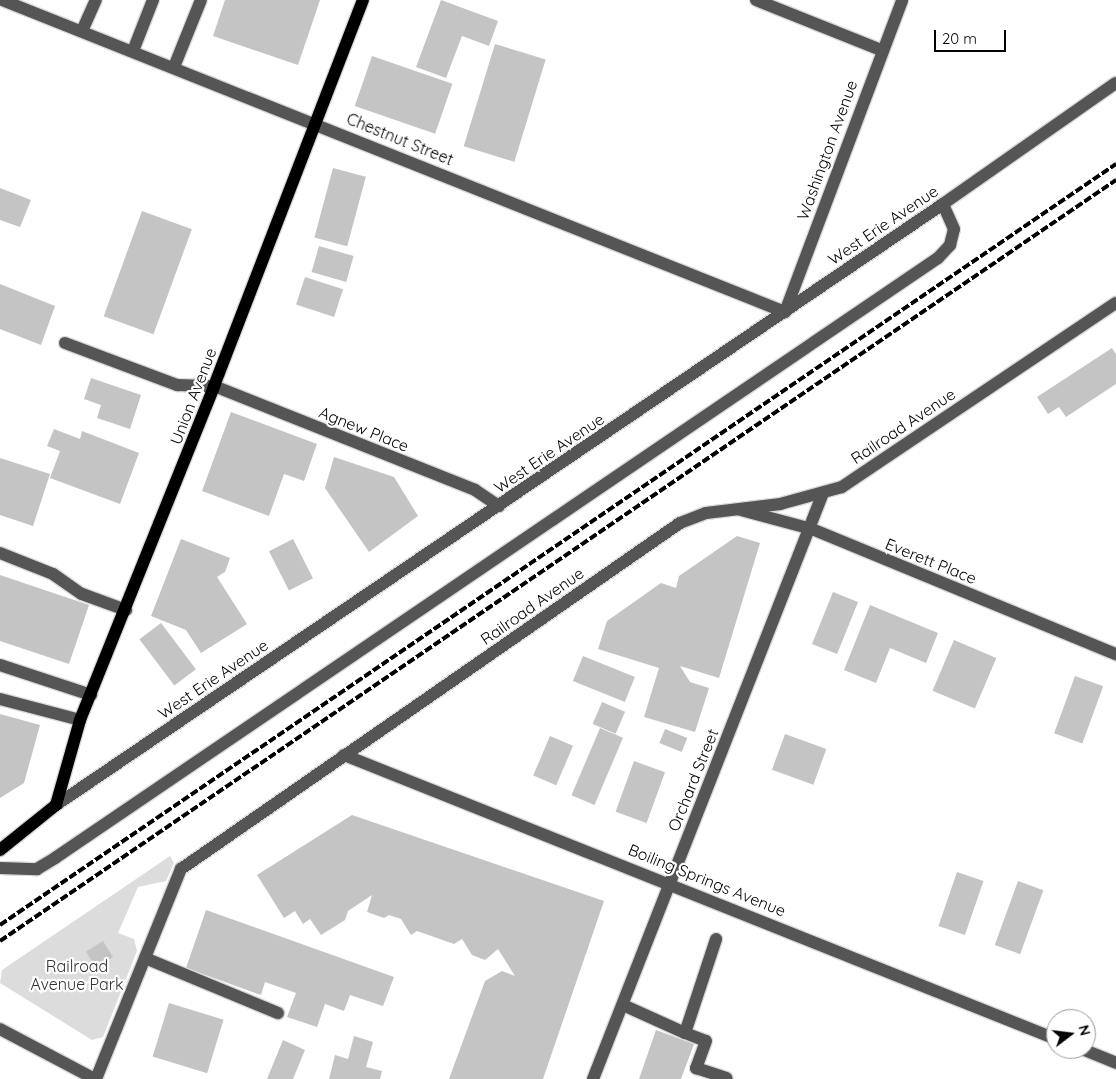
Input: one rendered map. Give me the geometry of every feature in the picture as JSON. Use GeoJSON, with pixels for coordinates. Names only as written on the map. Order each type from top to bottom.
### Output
{"type":"FeatureCollection","features":[{"type":"Feature","properties":{"kind":"main road","name":"Union Avenue"},"geometry":{"type":"LineString","coordinates":[[56,805],[80,720],[126,610],[363,0]]}},
{"type":"Feature","properties":{"kind":"main road"},"geometry":{"type":"LineString","coordinates":[[0,838],[56,805]]}},
{"type":"Feature","properties":{"kind":"main road","name":"West Erie Avenue"},"geometry":{"type":"LineString","coordinates":[[0,850],[56,805]]}},
{"type":"Feature","properties":{"kind":"street","name":"Chestnut Street"},"geometry":{"type":"LineString","coordinates":[[2,0],[316,122],[785,312]]}},
{"type":"Feature","properties":{"kind":"street"},"geometry":{"type":"LineString","coordinates":[[82,32],[96,0]]}},
{"type":"Feature","properties":{"kind":"street"},"geometry":{"type":"LineString","coordinates":[[133,51],[153,0]]}},
{"type":"Feature","properties":{"kind":"street"},"geometry":{"type":"LineString","coordinates":[[174,67],[201,0]]}},
{"type":"Feature","properties":{"kind":"street"},"geometry":{"type":"LineString","coordinates":[[756,0],[881,50]]}},
{"type":"Feature","properties":{"kind":"street","name":"Washington Avenue"},"geometry":{"type":"LineString","coordinates":[[785,312],[881,50],[902,0]]}},
{"type":"Feature","properties":{"kind":"street","name":"West Erie Avenue"},"geometry":{"type":"LineString","coordinates":[[56,805],[785,312],[1116,83]]}},
{"type":"Feature","properties":{"kind":"street"},"geometry":{"type":"LineString","coordinates":[[0,868],[37,869],[74,845],[938,258],[950,245],[954,229],[943,204]]}},
{"type":"Feature","properties":{"kind":"street","name":"Railroad Avenue"},"geometry":{"type":"LineString","coordinates":[[96,1079],[181,869],[680,524],[706,513],[731,508],[780,504],[823,494],[842,486],[1116,303]]}},
{"type":"Feature","properties":{"kind":"street"},"geometry":{"type":"LineString","coordinates":[[65,343],[177,385],[214,386]]}},
{"type":"Feature","properties":{"kind":"street","name":"Agnew Place"},"geometry":{"type":"LineString","coordinates":[[214,386],[475,490],[499,506]]}},
{"type":"Feature","properties":{"kind":"street","name":"Orchard Street"},"geometry":{"type":"LineString","coordinates":[[593,1079],[624,1005],[669,882],[812,529],[823,494]]}},
{"type":"Feature","properties":{"kind":"street","name":"Everett Place"},"geometry":{"type":"LineString","coordinates":[[731,508],[812,529],[1116,654]]}},
{"type":"Feature","properties":{"kind":"street"},"geometry":{"type":"LineString","coordinates":[[0,553],[53,574],[82,594],[126,610]]}},
{"type":"Feature","properties":{"kind":"street"},"geometry":{"type":"LineString","coordinates":[[0,665],[91,694]]}},
{"type":"Feature","properties":{"kind":"street"},"geometry":{"type":"LineString","coordinates":[[0,699],[80,720]]}},
{"type":"Feature","properties":{"kind":"street","name":"Boiling Springs Avenue"},"geometry":{"type":"LineString","coordinates":[[344,755],[669,882],[1046,1034]]}},
{"type":"Feature","properties":{"kind":"street"},"geometry":{"type":"LineString","coordinates":[[685,1033],[716,939]]}},
{"type":"Feature","properties":{"kind":"street"},"geometry":{"type":"LineString","coordinates":[[144,958],[278,1013]]}},
{"type":"Feature","properties":{"kind":"street"},"geometry":{"type":"LineString","coordinates":[[624,1005],[706,1041],[696,1068],[726,1078]]}},
{"type":"Feature","properties":{"kind":"street"},"geometry":{"type":"LineString","coordinates":[[0,1029],[96,1079]]}},
{"type":"Feature","properties":{"kind":"street"},"geometry":{"type":"LineString","coordinates":[[1096,1055],[1116,1063]]}},
{"type":"Feature","properties":{"kind":"green space","name":"Railroad Avenue Park"},"geometry":{"type":"Polygon","coordinates":[[[170,856],[174,863],[166,881],[138,887],[118,933],[134,939],[137,951],[103,1037],[92,1040],[0,983],[2,970],[170,856]]]}},
{"type":"Feature","properties":{"kind":"building"},"geometry":{"type":"Polygon","coordinates":[[[225,0],[320,0],[298,65],[213,36],[225,0]]]}},
{"type":"Feature","properties":{"kind":"building"},"geometry":{"type":"Polygon","coordinates":[[[441,0],[498,21],[489,46],[462,36],[446,78],[416,67],[441,0]]]}},
{"type":"Feature","properties":{"kind":"building"},"geometry":{"type":"Polygon","coordinates":[[[495,44],[546,59],[514,162],[464,146],[495,44]]]}},
{"type":"Feature","properties":{"kind":"building"},"geometry":{"type":"Polygon","coordinates":[[[372,56],[452,84],[435,134],[355,106],[372,56]]]}},
{"type":"Feature","properties":{"kind":"building"},"geometry":{"type":"Polygon","coordinates":[[[333,168],[366,177],[347,246],[314,238],[333,168]]]}},
{"type":"Feature","properties":{"kind":"building"},"geometry":{"type":"Polygon","coordinates":[[[0,188],[31,200],[20,227],[0,220],[0,188]]]}},
{"type":"Feature","properties":{"kind":"building"},"geometry":{"type":"Polygon","coordinates":[[[142,211],[192,229],[153,334],[104,316],[142,211]]]}},
{"type":"Feature","properties":{"kind":"building"},"geometry":{"type":"Polygon","coordinates":[[[319,246],[354,256],[346,282],[312,272],[319,246]]]}},
{"type":"Feature","properties":{"kind":"building"},"geometry":{"type":"Polygon","coordinates":[[[305,277],[343,289],[334,317],[296,305],[305,277]]]}},
{"type":"Feature","properties":{"kind":"building"},"geometry":{"type":"Polygon","coordinates":[[[0,284],[55,306],[41,345],[0,329],[0,284]]]}},
{"type":"Feature","properties":{"kind":"building"},"geometry":{"type":"Polygon","coordinates":[[[1112,348],[1116,354],[1116,384],[1066,417],[1059,407],[1048,414],[1037,397],[1112,348]]]}},
{"type":"Feature","properties":{"kind":"building"},"geometry":{"type":"Polygon","coordinates":[[[91,378],[141,395],[130,429],[97,418],[101,405],[84,399],[91,378]]]}},
{"type":"Feature","properties":{"kind":"building"},"geometry":{"type":"Polygon","coordinates":[[[231,412],[317,444],[304,481],[284,474],[269,516],[202,491],[231,412]]]}},
{"type":"Feature","properties":{"kind":"building"},"geometry":{"type":"Polygon","coordinates":[[[54,429],[80,439],[82,431],[139,453],[120,504],[50,478],[60,451],[47,446],[54,429]]]}},
{"type":"Feature","properties":{"kind":"building"},"geometry":{"type":"Polygon","coordinates":[[[334,457],[394,477],[418,516],[369,552],[325,488],[334,457]]]}},
{"type":"Feature","properties":{"kind":"building"},"geometry":{"type":"Polygon","coordinates":[[[0,458],[50,474],[33,526],[0,515],[0,458]]]}},
{"type":"Feature","properties":{"kind":"building"},"geometry":{"type":"Polygon","coordinates":[[[737,536],[760,543],[719,678],[680,666],[690,682],[709,688],[695,732],[644,717],[659,668],[598,649],[607,621],[661,583],[676,588],[679,576],[737,536]]]}},
{"type":"Feature","properties":{"kind":"building"},"geometry":{"type":"Polygon","coordinates":[[[181,539],[230,558],[225,572],[217,577],[247,624],[201,653],[186,630],[151,616],[181,539]]]}},
{"type":"Feature","properties":{"kind":"building"},"geometry":{"type":"Polygon","coordinates":[[[293,539],[313,578],[289,590],[269,551],[293,539]]]}},
{"type":"Feature","properties":{"kind":"building"},"geometry":{"type":"Polygon","coordinates":[[[0,575],[89,605],[69,664],[0,641],[0,575]]]}},
{"type":"Feature","properties":{"kind":"building"},"geometry":{"type":"Polygon","coordinates":[[[833,592],[858,602],[837,654],[812,644],[833,592]]]}},
{"type":"Feature","properties":{"kind":"building"},"geometry":{"type":"Polygon","coordinates":[[[870,605],[938,633],[926,663],[890,648],[876,683],[844,670],[870,605]]]}},
{"type":"Feature","properties":{"kind":"building"},"geometry":{"type":"Polygon","coordinates":[[[161,623],[196,669],[174,686],[139,639],[161,623]]]}},
{"type":"Feature","properties":{"kind":"building"},"geometry":{"type":"Polygon","coordinates":[[[954,640],[996,658],[975,709],[933,691],[954,640]]]}},
{"type":"Feature","properties":{"kind":"building"},"geometry":{"type":"Polygon","coordinates":[[[583,656],[635,677],[625,702],[573,681],[583,656]]]}},
{"type":"Feature","properties":{"kind":"building"},"geometry":{"type":"Polygon","coordinates":[[[1075,676],[1103,686],[1082,744],[1054,733],[1075,676]]]}},
{"type":"Feature","properties":{"kind":"building"},"geometry":{"type":"Polygon","coordinates":[[[602,702],[625,712],[616,734],[593,724],[602,702]]]}},
{"type":"Feature","properties":{"kind":"building"},"geometry":{"type":"Polygon","coordinates":[[[0,714],[40,725],[24,783],[0,798],[0,714]]]}},
{"type":"Feature","properties":{"kind":"building"},"geometry":{"type":"Polygon","coordinates":[[[600,728],[623,738],[594,805],[571,795],[600,728]]]}},
{"type":"Feature","properties":{"kind":"building"},"geometry":{"type":"Polygon","coordinates":[[[665,729],[687,738],[682,752],[659,743],[665,729]]]}},
{"type":"Feature","properties":{"kind":"building"},"geometry":{"type":"Polygon","coordinates":[[[785,734],[826,749],[813,785],[772,770],[785,734]]]}},
{"type":"Feature","properties":{"kind":"building"},"geometry":{"type":"Polygon","coordinates":[[[550,736],[573,746],[556,785],[533,776],[550,736]]]}},
{"type":"Feature","properties":{"kind":"building"},"geometry":{"type":"Polygon","coordinates":[[[634,761],[665,772],[647,823],[616,812],[634,761]]]}},
{"type":"Feature","properties":{"kind":"building"},"geometry":{"type":"Polygon","coordinates":[[[352,815],[604,901],[543,1079],[449,1079],[485,981],[502,971],[515,976],[498,949],[485,960],[472,955],[462,939],[454,944],[417,931],[411,935],[401,919],[389,915],[384,918],[367,912],[372,895],[348,911],[345,920],[321,935],[310,919],[303,924],[295,911],[284,918],[257,875],[352,815]]]}},
{"type":"Feature","properties":{"kind":"building"},"geometry":{"type":"Polygon","coordinates":[[[957,872],[983,881],[965,935],[938,926],[957,872]]]}},
{"type":"Feature","properties":{"kind":"building"},"geometry":{"type":"Polygon","coordinates":[[[1018,881],[1043,890],[1020,954],[995,945],[1018,881]]]}},
{"type":"Feature","properties":{"kind":"building"},"geometry":{"type":"Polygon","coordinates":[[[206,910],[394,977],[383,1006],[350,995],[344,1011],[325,1004],[317,1027],[287,1017],[296,993],[265,982],[261,995],[186,968],[206,910]]]}},
{"type":"Feature","properties":{"kind":"building"},"geometry":{"type":"Polygon","coordinates":[[[103,941],[113,957],[96,968],[86,952],[103,941]]]}},
{"type":"Feature","properties":{"kind":"building"},"geometry":{"type":"Polygon","coordinates":[[[169,1003],[224,1020],[207,1073],[153,1057],[169,1003]]]}},
{"type":"Feature","properties":{"kind":"building"},"geometry":{"type":"Polygon","coordinates":[[[656,1030],[694,1044],[681,1079],[639,1079],[656,1030]]]}},
{"type":"Feature","properties":{"kind":"building"},"geometry":{"type":"Polygon","coordinates":[[[354,1036],[373,1042],[366,1067],[382,1071],[380,1079],[329,1079],[335,1055],[348,1059],[354,1036]]]}},
{"type":"Feature","properties":{"kind":"building"},"geometry":{"type":"Polygon","coordinates":[[[283,1040],[305,1050],[293,1079],[267,1079],[283,1040]]]}},
{"type":"Feature","properties":{"kind":"railway"},"geometry":{"type":"LineString","coordinates":[[0,925],[1116,164]]}},
{"type":"Feature","properties":{"kind":"railway"},"geometry":{"type":"LineString","coordinates":[[0,941],[1116,180]]}}]}
